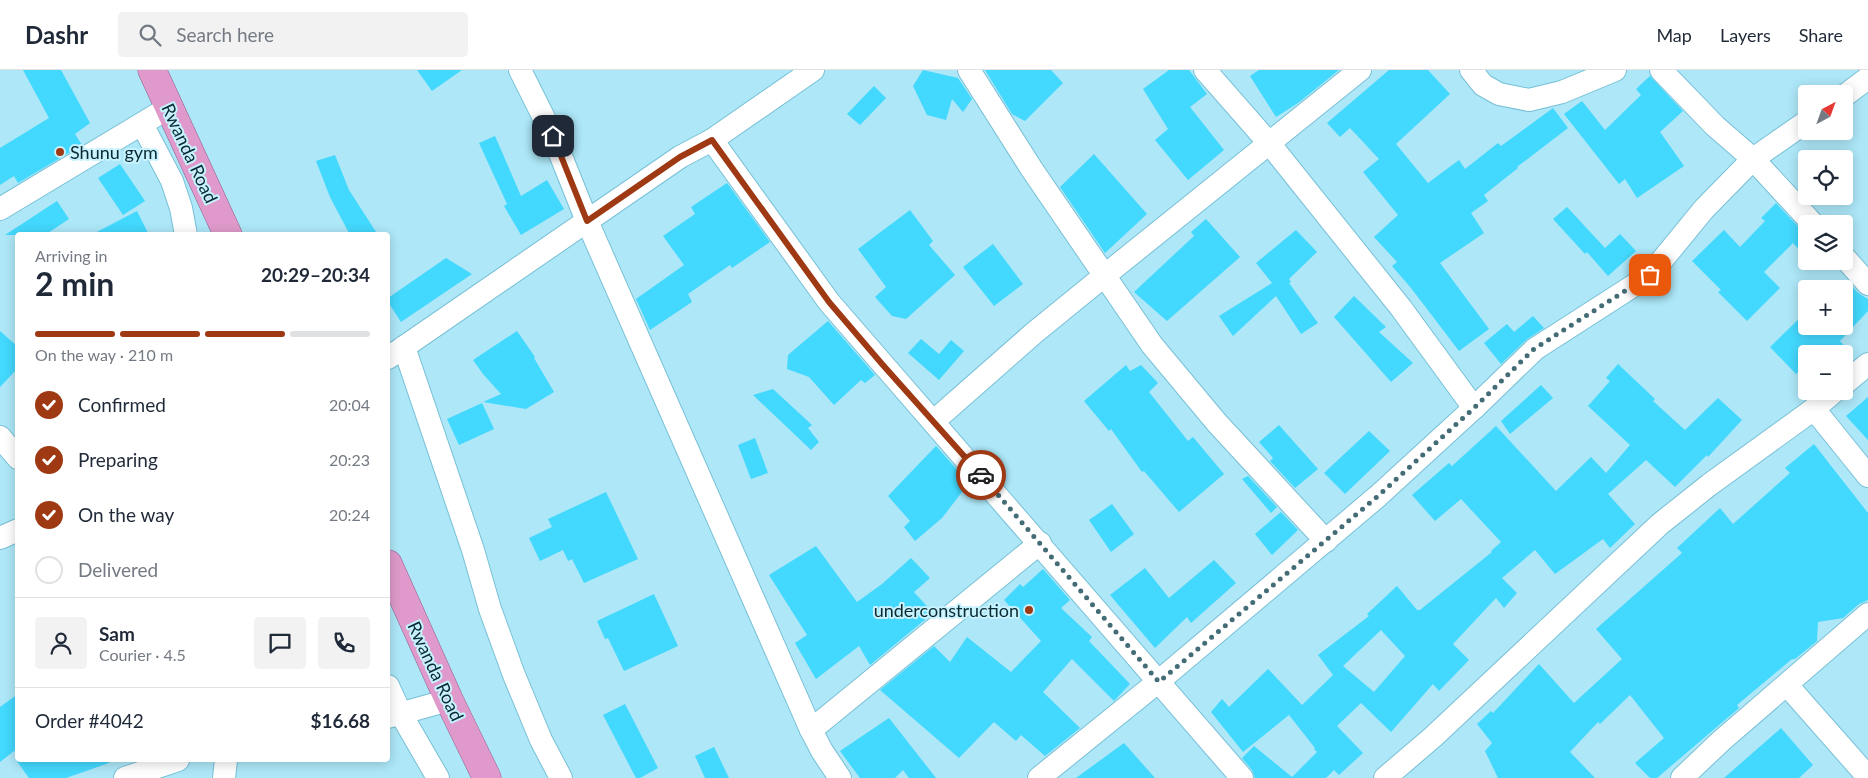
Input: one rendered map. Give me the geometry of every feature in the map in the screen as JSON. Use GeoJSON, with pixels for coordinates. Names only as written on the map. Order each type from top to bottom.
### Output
{"type":"FeatureCollection","features":[{"type":"Feature","properties":{"kind":"highway","name":"Rwanda Road"},"geometry":{"type":"LineString","coordinates":[[159,73],[168,108],[227,232]]}},
{"type":"Feature","properties":{"kind":"highway","name":"Rwanda Road"},"geometry":{"type":"LineString","coordinates":[[390,568],[449,700],[487,778]]}},
{"type":"Feature","properties":{"kind":"street"},"geometry":{"type":"LineString","coordinates":[[520,70],[553,136],[587,221],[811,730],[840,778]]}},
{"type":"Feature","properties":{"kind":"street"},"geometry":{"type":"LineString","coordinates":[[561,778],[541,740],[514,675],[490,608],[473,550],[396,352],[680,157],[712,140],[813,70]]}},
{"type":"Feature","properties":{"kind":"street"},"geometry":{"type":"LineString","coordinates":[[969,70],[1031,168],[1152,345],[1201,404],[1326,541]]}},
{"type":"Feature","properties":{"kind":"street"},"geometry":{"type":"LineString","coordinates":[[1205,70],[1269,143],[1401,308],[1474,408]]}},
{"type":"Feature","properties":{"kind":"street"},"geometry":{"type":"LineString","coordinates":[[934,421],[1034,333],[1360,70]]}},
{"type":"Feature","properties":{"kind":"street"},"geometry":{"type":"LineString","coordinates":[[1471,70],[1483,85],[1499,94],[1529,100],[1562,92],[1615,70]]}},
{"type":"Feature","properties":{"kind":"street"},"geometry":{"type":"LineString","coordinates":[[1661,70],[1715,126],[1753,159],[1805,215]]}},
{"type":"Feature","properties":{"kind":"street"},"geometry":{"type":"LineString","coordinates":[[1853,89],[1868,78]]}},
{"type":"Feature","properties":{"kind":"street"},"geometry":{"type":"LineString","coordinates":[[0,209],[168,108]]}},
{"type":"Feature","properties":{"kind":"street"},"geometry":{"type":"LineString","coordinates":[[142,124],[172,182],[181,208],[185,232]]}},
{"type":"Feature","properties":{"kind":"street"},"geometry":{"type":"LineString","coordinates":[[1039,778],[1159,682],[1378,496],[1474,408],[1534,349],[1650,275],[1704,209],[1753,159],[1798,128]]}},
{"type":"Feature","properties":{"kind":"street"},"geometry":{"type":"LineString","coordinates":[[712,140],[829,302],[1242,778]]}},
{"type":"Feature","properties":{"kind":"street"},"geometry":{"type":"LineString","coordinates":[[1853,267],[1868,284]]}},
{"type":"Feature","properties":{"kind":"street"},"geometry":{"type":"LineString","coordinates":[[1853,376],[1868,364]]}},
{"type":"Feature","properties":{"kind":"street"},"geometry":{"type":"LineString","coordinates":[[1388,777],[1486,688],[1660,524],[1709,485],[1824,400]]}},
{"type":"Feature","properties":{"kind":"street"},"geometry":{"type":"LineString","coordinates":[[1814,409],[1868,476]]}},
{"type":"Feature","properties":{"kind":"street"},"geometry":{"type":"LineString","coordinates":[[0,437],[15,454]]}},
{"type":"Feature","properties":{"kind":"street"},"geometry":{"type":"LineString","coordinates":[[0,538],[15,531]]}},
{"type":"Feature","properties":{"kind":"street"},"geometry":{"type":"LineString","coordinates":[[811,730],[1040,543]]}},
{"type":"Feature","properties":{"kind":"street"},"geometry":{"type":"LineString","coordinates":[[1682,778],[1721,741],[1868,614]]}},
{"type":"Feature","properties":{"kind":"street"},"geometry":{"type":"LineString","coordinates":[[1787,685],[1868,777]]}},
{"type":"Feature","properties":{"kind":"street"},"geometry":{"type":"LineString","coordinates":[[390,696],[394,716],[438,778]]}},
{"type":"Feature","properties":{"kind":"street"},"geometry":{"type":"LineString","coordinates":[[394,716],[449,700]]}},
{"type":"Feature","properties":{"kind":"street"},"geometry":{"type":"LineString","coordinates":[[125,778],[172,762]]}},
{"type":"Feature","properties":{"kind":"street"},"geometry":{"type":"LineString","coordinates":[[224,778],[226,762]]}},
{"type":"Feature","properties":{"kind":"building"},"geometry":{"type":"Polygon","coordinates":[[[23,70],[61,70],[90,123],[75,134],[82,145],[18,183],[14,176],[0,185],[0,148],[49,118],[23,70]]]}},
{"type":"Feature","properties":{"kind":"building"},"geometry":{"type":"Polygon","coordinates":[[[417,70],[462,70],[432,91],[417,70]]]}},
{"type":"Feature","properties":{"kind":"building"},"geometry":{"type":"Polygon","coordinates":[[[923,70],[958,78],[972,99],[963,112],[952,99],[946,120],[927,115],[913,86],[923,70]]]}},
{"type":"Feature","properties":{"kind":"building"},"geometry":{"type":"Polygon","coordinates":[[[985,70],[1051,70],[1063,83],[1025,121],[1012,114],[985,70]]]}},
{"type":"Feature","properties":{"kind":"building"},"geometry":{"type":"Polygon","coordinates":[[[1169,70],[1189,70],[1207,94],[1190,107],[1224,150],[1188,180],[1155,140],[1168,129],[1143,89],[1169,70]]]}},
{"type":"Feature","properties":{"kind":"building"},"geometry":{"type":"Polygon","coordinates":[[[1259,70],[1339,70],[1298,103],[1276,117],[1250,76],[1259,70]]]}},
{"type":"Feature","properties":{"kind":"building"},"geometry":{"type":"Polygon","coordinates":[[[1389,70],[1428,70],[1450,94],[1396,144],[1428,183],[1459,160],[1465,169],[1498,143],[1501,146],[1553,108],[1568,128],[1484,195],[1488,201],[1471,213],[1484,233],[1440,263],[1489,329],[1459,351],[1392,266],[1397,262],[1374,237],[1398,215],[1363,172],[1379,159],[1350,128],[1340,137],[1327,123],[1389,70]]]}},
{"type":"Feature","properties":{"kind":"building"},"geometry":{"type":"Polygon","coordinates":[[[1650,76],[1683,111],[1660,132],[1684,166],[1637,198],[1625,179],[1619,184],[1564,114],[1582,101],[1605,130],[1641,95],[1636,89],[1650,76]]]}},
{"type":"Feature","properties":{"kind":"building"},"geometry":{"type":"Polygon","coordinates":[[[874,86],[886,98],[860,125],[847,114],[874,86]]]}},
{"type":"Feature","properties":{"kind":"building"},"geometry":{"type":"Polygon","coordinates":[[[495,136],[521,196],[547,180],[564,209],[521,235],[504,206],[507,204],[479,143],[495,136]]]}},
{"type":"Feature","properties":{"kind":"building"},"geometry":{"type":"Polygon","coordinates":[[[1094,154],[1147,214],[1105,253],[1060,187],[1094,154]]]}},
{"type":"Feature","properties":{"kind":"building"},"geometry":{"type":"Polygon","coordinates":[[[335,155],[349,190],[376,232],[348,232],[330,197],[316,161],[335,155]]]}},
{"type":"Feature","properties":{"kind":"building"},"geometry":{"type":"Polygon","coordinates":[[[120,164],[145,201],[123,215],[98,178],[120,164]]]}},
{"type":"Feature","properties":{"kind":"building"},"geometry":{"type":"Polygon","coordinates":[[[727,183],[770,242],[732,268],[730,265],[688,294],[692,302],[650,330],[636,299],[684,265],[663,236],[695,214],[691,207],[727,183]]]}},
{"type":"Feature","properties":{"kind":"building"},"geometry":{"type":"Polygon","coordinates":[[[57,201],[69,219],[50,232],[15,232],[15,235],[5,235],[57,201]]]}},
{"type":"Feature","properties":{"kind":"building"},"geometry":{"type":"Polygon","coordinates":[[[1776,203],[1798,226],[1798,248],[1793,243],[1764,272],[1780,288],[1747,321],[1718,292],[1721,290],[1692,261],[1724,230],[1740,247],[1765,221],[1761,218],[1776,203]]]}},
{"type":"Feature","properties":{"kind":"building"},"geometry":{"type":"Polygon","coordinates":[[[1567,207],[1605,248],[1620,234],[1636,251],[1608,276],[1587,252],[1585,254],[1553,219],[1567,207]]]}},
{"type":"Feature","properties":{"kind":"building"},"geometry":{"type":"Polygon","coordinates":[[[910,210],[933,241],[929,245],[955,275],[906,319],[892,316],[875,297],[886,287],[858,249],[910,210]]]}},
{"type":"Feature","properties":{"kind":"building"},"geometry":{"type":"Polygon","coordinates":[[[137,211],[148,232],[97,232],[137,211]]]}},
{"type":"Feature","properties":{"kind":"building"},"geometry":{"type":"Polygon","coordinates":[[[1206,219],[1240,257],[1167,321],[1134,292],[1194,236],[1191,232],[1206,219]]]}},
{"type":"Feature","properties":{"kind":"building"},"geometry":{"type":"Polygon","coordinates":[[[1296,230],[1317,252],[1289,279],[1291,282],[1289,283],[1318,323],[1301,334],[1276,296],[1233,336],[1219,316],[1272,283],[1256,263],[1296,230]]]}},
{"type":"Feature","properties":{"kind":"building"},"geometry":{"type":"Polygon","coordinates":[[[993,244],[1023,284],[994,306],[963,267],[993,244]]]}},
{"type":"Feature","properties":{"kind":"building"},"geometry":{"type":"Polygon","coordinates":[[[446,258],[472,274],[401,322],[390,305],[390,297],[446,258]]]}},
{"type":"Feature","properties":{"kind":"building"},"geometry":{"type":"Polygon","coordinates":[[[1853,287],[1868,299],[1868,311],[1853,327],[1853,287]]]}},
{"type":"Feature","properties":{"kind":"building"},"geometry":{"type":"Polygon","coordinates":[[[1354,296],[1386,327],[1379,332],[1413,363],[1391,382],[1334,317],[1354,296]]]}},
{"type":"Feature","properties":{"kind":"building"},"geometry":{"type":"Polygon","coordinates":[[[1533,316],[1544,328],[1526,340],[1501,364],[1484,343],[1507,324],[1514,332],[1533,316]]]}},
{"type":"Feature","properties":{"kind":"building"},"geometry":{"type":"Polygon","coordinates":[[[1798,320],[1798,335],[1846,335],[1840,341],[1844,345],[1798,345],[1798,372],[1796,374],[1770,347],[1798,320]]]}},
{"type":"Feature","properties":{"kind":"building"},"geometry":{"type":"Polygon","coordinates":[[[828,321],[875,375],[865,383],[861,380],[834,405],[809,377],[787,369],[788,355],[828,321]]]}},
{"type":"Feature","properties":{"kind":"building"},"geometry":{"type":"Polygon","coordinates":[[[0,331],[15,344],[15,371],[0,387],[0,331]]]}},
{"type":"Feature","properties":{"kind":"building"},"geometry":{"type":"Polygon","coordinates":[[[517,331],[535,357],[554,392],[526,409],[483,402],[501,394],[473,360],[517,331]]]}},
{"type":"Feature","properties":{"kind":"building"},"geometry":{"type":"Polygon","coordinates":[[[921,339],[939,354],[951,340],[964,351],[939,380],[908,353],[921,339]]]}},
{"type":"Feature","properties":{"kind":"building"},"geometry":{"type":"Polygon","coordinates":[[[1618,364],[1655,399],[1653,401],[1685,430],[1718,398],[1742,420],[1708,457],[1707,455],[1675,487],[1646,460],[1608,494],[1635,524],[1610,548],[1603,539],[1555,574],[1535,550],[1502,578],[1517,593],[1504,608],[1496,598],[1453,644],[1469,660],[1439,691],[1433,684],[1391,732],[1361,703],[1337,726],[1363,753],[1339,775],[1334,770],[1326,778],[1255,778],[1252,770],[1242,758],[1254,746],[1292,777],[1317,752],[1289,715],[1243,752],[1211,712],[1222,699],[1229,707],[1268,669],[1302,705],[1333,675],[1318,655],[1369,616],[1367,614],[1397,586],[1417,610],[1420,610],[1492,552],[1501,542],[1461,499],[1435,521],[1412,495],[1449,463],[1452,466],[1496,426],[1556,491],[1591,457],[1606,473],[1630,445],[1588,406],[1610,381],[1606,378],[1618,364]],[[1381,630],[1343,666],[1374,692],[1405,656],[1381,630]]]}},
{"type":"Feature","properties":{"kind":"building"},"geometry":{"type":"Polygon","coordinates":[[[1126,365],[1130,371],[1141,365],[1158,383],[1149,392],[1188,441],[1193,437],[1224,474],[1179,512],[1144,471],[1142,472],[1111,429],[1109,431],[1084,401],[1126,365]]]}},
{"type":"Feature","properties":{"kind":"building"},"geometry":{"type":"Polygon","coordinates":[[[1541,385],[1553,398],[1510,434],[1501,421],[1541,385]]]}},
{"type":"Feature","properties":{"kind":"building"},"geometry":{"type":"Polygon","coordinates":[[[773,389],[812,425],[808,428],[819,442],[811,450],[753,395],[773,389]]]}},
{"type":"Feature","properties":{"kind":"building"},"geometry":{"type":"Polygon","coordinates":[[[1868,397],[1868,440],[1846,416],[1868,397]]]}},
{"type":"Feature","properties":{"kind":"building"},"geometry":{"type":"Polygon","coordinates":[[[482,403],[494,429],[459,445],[447,419],[482,403]]]}},
{"type":"Feature","properties":{"kind":"building"},"geometry":{"type":"Polygon","coordinates":[[[1279,425],[1318,469],[1295,488],[1270,461],[1273,458],[1259,442],[1279,425]]]}},
{"type":"Feature","properties":{"kind":"building"},"geometry":{"type":"Polygon","coordinates":[[[1369,431],[1390,451],[1345,494],[1324,473],[1369,431]]]}},
{"type":"Feature","properties":{"kind":"building"},"geometry":{"type":"Polygon","coordinates":[[[755,438],[768,473],[751,479],[738,445],[755,438]]]}},
{"type":"Feature","properties":{"kind":"building"},"geometry":{"type":"Polygon","coordinates":[[[1814,444],[1868,513],[1868,600],[1859,604],[1843,618],[1818,622],[1817,641],[1795,659],[1792,659],[1737,705],[1739,708],[1657,778],[1650,778],[1635,763],[1664,738],[1630,695],[1600,724],[1598,722],[1570,752],[1595,778],[1498,778],[1485,751],[1492,743],[1477,724],[1491,711],[1493,713],[1539,664],[1574,703],[1622,659],[1596,629],[1682,553],[1677,548],[1720,508],[1733,524],[1790,473],[1785,468],[1814,444]]]}},
{"type":"Feature","properties":{"kind":"building"},"geometry":{"type":"Polygon","coordinates":[[[936,446],[969,483],[942,518],[915,541],[904,527],[910,521],[888,496],[936,446]]]}},
{"type":"Feature","properties":{"kind":"building"},"geometry":{"type":"Polygon","coordinates":[[[1248,476],[1277,507],[1271,513],[1242,479],[1248,476]]]}},
{"type":"Feature","properties":{"kind":"building"},"geometry":{"type":"Polygon","coordinates":[[[606,492],[638,559],[584,583],[572,559],[568,561],[563,550],[540,561],[529,538],[552,527],[548,519],[606,492]]]}},
{"type":"Feature","properties":{"kind":"building"},"geometry":{"type":"Polygon","coordinates":[[[1112,504],[1134,534],[1111,552],[1089,520],[1112,504]]]}},
{"type":"Feature","properties":{"kind":"building"},"geometry":{"type":"Polygon","coordinates":[[[1281,512],[1298,530],[1272,555],[1255,534],[1281,512]]]}},
{"type":"Feature","properties":{"kind":"building"},"geometry":{"type":"Polygon","coordinates":[[[816,546],[857,602],[882,584],[911,558],[930,578],[914,592],[933,613],[870,665],[859,646],[816,679],[795,643],[807,635],[769,575],[816,546]]]}},
{"type":"Feature","properties":{"kind":"building"},"geometry":{"type":"Polygon","coordinates":[[[1214,560],[1236,583],[1191,623],[1187,617],[1155,648],[1110,595],[1145,568],[1169,598],[1214,560]]]}},
{"type":"Feature","properties":{"kind":"building"},"geometry":{"type":"Polygon","coordinates":[[[1043,569],[1070,600],[1061,608],[1092,637],[1089,641],[1130,684],[1114,701],[1072,659],[1043,692],[1080,728],[1045,756],[1021,735],[1016,741],[994,722],[959,758],[880,690],[934,646],[950,662],[967,637],[1011,672],[1041,641],[1004,600],[1020,584],[1023,587],[1043,569]]]}},
{"type":"Feature","properties":{"kind":"building"},"geometry":{"type":"Polygon","coordinates":[[[654,594],[678,646],[624,671],[608,638],[605,639],[597,621],[654,594]]]}},
{"type":"Feature","properties":{"kind":"building"},"geometry":{"type":"Polygon","coordinates":[[[15,696],[15,750],[0,762],[0,707],[15,696]]]}},
{"type":"Feature","properties":{"kind":"building"},"geometry":{"type":"Polygon","coordinates":[[[625,704],[658,768],[640,778],[636,778],[603,715],[625,704]]]}},
{"type":"Feature","properties":{"kind":"building"},"geometry":{"type":"Polygon","coordinates":[[[889,718],[936,778],[909,778],[903,770],[895,778],[860,778],[840,751],[889,718]]]}},
{"type":"Feature","properties":{"kind":"building"},"geometry":{"type":"Polygon","coordinates":[[[1781,728],[1813,765],[1799,778],[1724,778],[1781,728]]]}},
{"type":"Feature","properties":{"kind":"building"},"geometry":{"type":"Polygon","coordinates":[[[1124,743],[1155,778],[1076,778],[1124,743]]]}},
{"type":"Feature","properties":{"kind":"building"},"geometry":{"type":"Polygon","coordinates":[[[714,747],[729,778],[705,778],[695,756],[714,747]]]}},
{"type":"Feature","properties":{"kind":"building"},"geometry":{"type":"Polygon","coordinates":[[[17,762],[109,762],[66,778],[29,778],[17,762]]]}},
{"type":"Feature","properties":{"kind":"way so far"},"geometry":{"type":"LineString","coordinates":[[981,475],[1159,682],[1378,496],[1474,408],[1534,349],[1650,275]]}},
{"type":"Feature","properties":{"kind":"place","name":"Shunu gym"},"geometry":{"type":"Point","coordinates":[60,152]}},
{"type":"Feature","properties":{"kind":"place","name":"underconstruction"},"geometry":{"type":"Point","coordinates":[1029,610]}},
{"type":"Feature","properties":{"kind":"route"},"geometry":{"type":"LineString","coordinates":[[553,136],[587,221],[680,157],[712,140],[829,302],[981,475]]}}]}
